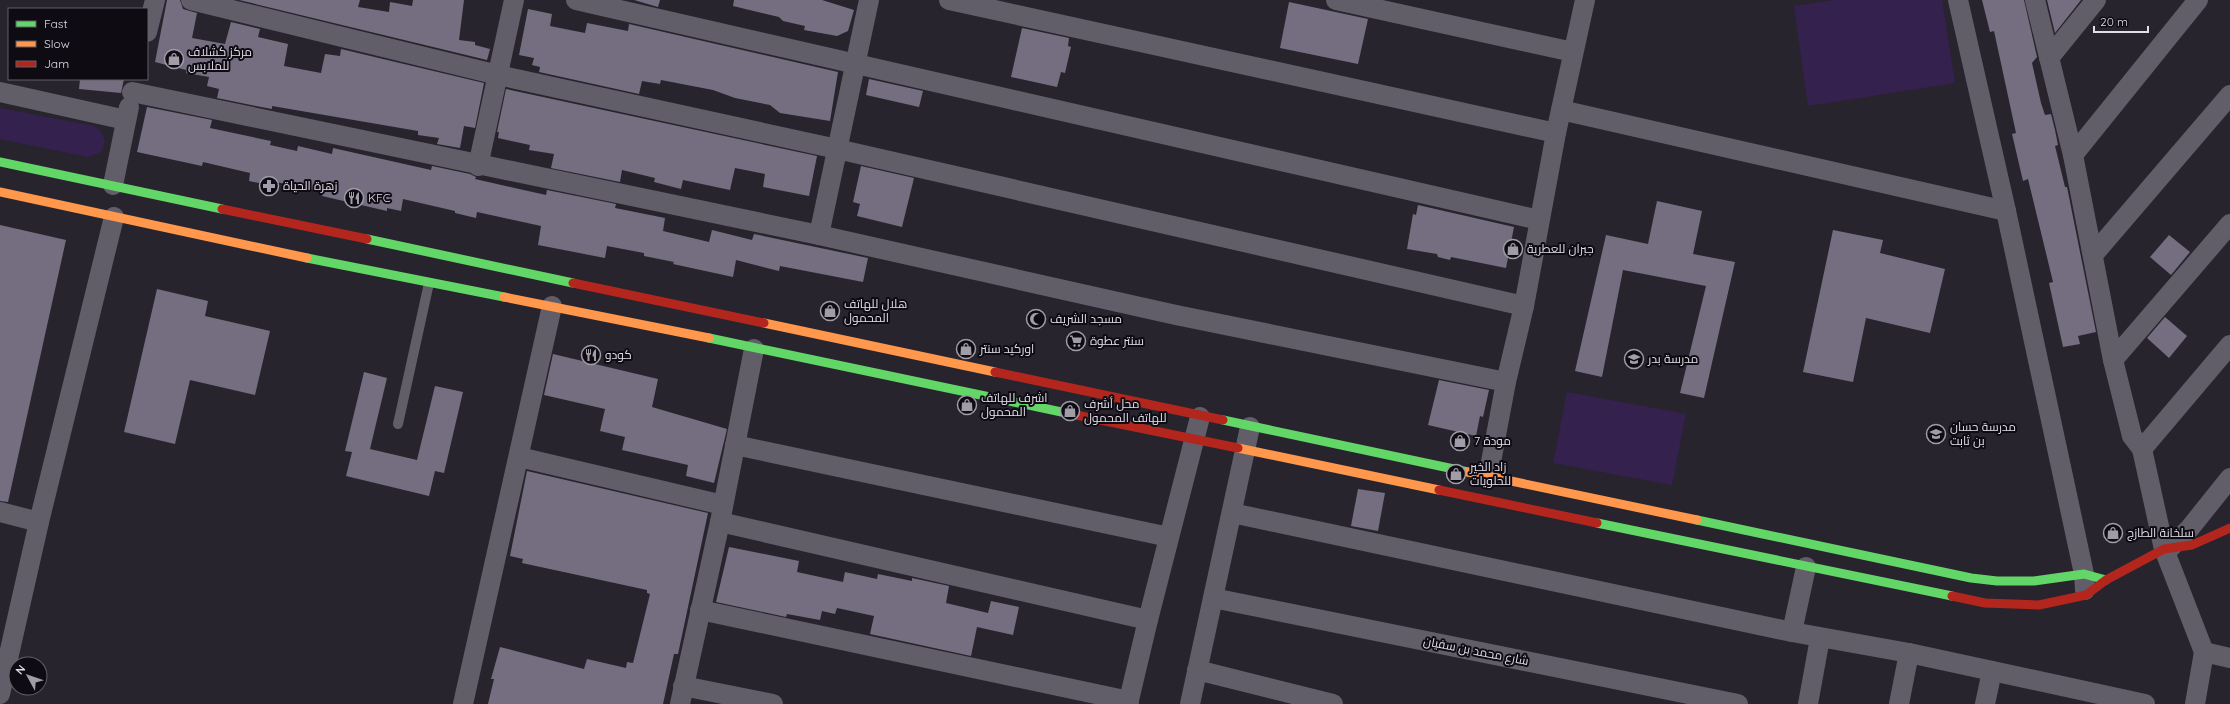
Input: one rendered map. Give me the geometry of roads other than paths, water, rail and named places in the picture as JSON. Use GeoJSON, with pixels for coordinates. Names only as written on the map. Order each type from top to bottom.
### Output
{"type":"FeatureCollection","features":[{"type":"Feature","properties":{"kind":"street"},"geometry":{"type":"LineString","coordinates":[[148,28],[155,0]]}},
{"type":"Feature","properties":{"kind":"street"},"geometry":{"type":"LineString","coordinates":[[191,0],[498,75],[837,149],[1524,306]]}},
{"type":"Feature","properties":{"kind":"street"},"geometry":{"type":"LineString","coordinates":[[478,166],[514,0]]}},
{"type":"Feature","properties":{"kind":"street"},"geometry":{"type":"LineString","coordinates":[[576,0],[1539,220]]}},
{"type":"Feature","properties":{"kind":"street"},"geometry":{"type":"LineString","coordinates":[[819,236],[869,0]]}},
{"type":"Feature","properties":{"kind":"street"},"geometry":{"type":"LineString","coordinates":[[949,0],[1556,133]]}},
{"type":"Feature","properties":{"kind":"street"},"geometry":{"type":"LineString","coordinates":[[1336,0],[1573,52]]}},
{"type":"Feature","properties":{"kind":"street"},"geometry":{"type":"LineString","coordinates":[[1488,478],[1506,382],[1524,306],[1556,133],[1585,0]]}},
{"type":"Feature","properties":{"kind":"street"},"geometry":{"type":"LineString","coordinates":[[1958,0],[2006,211],[2084,574],[2086,595]]}},
{"type":"Feature","properties":{"kind":"street"},"geometry":{"type":"LineString","coordinates":[[2035,0],[2073,155],[2113,360],[2132,436],[2142,449],[2167,549],[2204,652],[2195,704]]}},
{"type":"Feature","properties":{"kind":"street"},"geometry":{"type":"LineString","coordinates":[[2049,58],[2096,0]]}},
{"type":"Feature","properties":{"kind":"street"},"geometry":{"type":"LineString","coordinates":[[2073,155],[2198,0]]}},
{"type":"Feature","properties":{"kind":"street"},"geometry":{"type":"LineString","coordinates":[[113,185],[133,86],[478,166],[819,236],[1176,315],[1506,382]]}},
{"type":"Feature","properties":{"kind":"street"},"geometry":{"type":"LineString","coordinates":[[0,92],[126,120]]}},
{"type":"Feature","properties":{"kind":"street"},"geometry":{"type":"LineString","coordinates":[[2093,255],[2226,107]]}},
{"type":"Feature","properties":{"kind":"street"},"geometry":{"type":"LineString","coordinates":[[1561,110],[2006,211]]}},
{"type":"Feature","properties":{"kind":"street"},"geometry":{"type":"LineString","coordinates":[[0,162],[1488,478],[1971,578],[1997,581],[2034,581],[2084,574],[2106,580]]}},
{"type":"Feature","properties":{"kind":"street"},"geometry":{"type":"LineString","coordinates":[[0,192],[114,217],[552,306],[1195,441],[1985,603],[2039,605],[2086,595],[2106,580],[2167,549],[2190,528],[2230,478]]}},
{"type":"Feature","properties":{"kind":"street"},"geometry":{"type":"LineString","coordinates":[[0,694],[3,660],[39,522],[114,217]]}},
{"type":"Feature","properties":{"kind":"street"},"geometry":{"type":"LineString","coordinates":[[2113,360],[2230,224]]}},
{"type":"Feature","properties":{"kind":"street"},"geometry":{"type":"LineString","coordinates":[[463,704],[552,306]]}},
{"type":"Feature","properties":{"kind":"street"},"geometry":{"type":"LineString","coordinates":[[2142,449],[2230,345]]}},
{"type":"Feature","properties":{"kind":"street"},"geometry":{"type":"LineString","coordinates":[[754,349],[721,513],[681,695],[773,704]]}},
{"type":"Feature","properties":{"kind":"street"},"geometry":{"type":"LineString","coordinates":[[700,610],[1129,702],[1148,620],[1200,417]]}},
{"type":"Feature","properties":{"kind":"street"},"geometry":{"type":"LineString","coordinates":[[1190,704],[1250,427]]}},
{"type":"Feature","properties":{"kind":"street"},"geometry":{"type":"LineString","coordinates":[[735,445],[1169,537]]}},
{"type":"Feature","properties":{"kind":"street"},"geometry":{"type":"LineString","coordinates":[[519,457],[721,513],[1148,620]]}},
{"type":"Feature","properties":{"kind":"street"},"geometry":{"type":"LineString","coordinates":[[0,512],[39,522]]}},
{"type":"Feature","properties":{"kind":"street"},"geometry":{"type":"LineString","coordinates":[[1232,513],[1820,638],[1909,653],[1992,671],[2077,697],[2145,704]]}},
{"type":"Feature","properties":{"kind":"street"},"geometry":{"type":"LineString","coordinates":[[2167,549],[2192,544],[2230,528]]}},
{"type":"Feature","properties":{"kind":"street"},"geometry":{"type":"LineString","coordinates":[[1792,632],[1806,567]]}},
{"type":"Feature","properties":{"kind":"street","name":"شارع محمد بن سفيان"},"geometry":{"type":"LineString","coordinates":[[1213,598],[1738,704]]}},
{"type":"Feature","properties":{"kind":"street"},"geometry":{"type":"LineString","coordinates":[[1808,704],[1820,638]]}},
{"type":"Feature","properties":{"kind":"street"},"geometry":{"type":"LineString","coordinates":[[2204,652],[2230,658]]}},
{"type":"Feature","properties":{"kind":"street"},"geometry":{"type":"LineString","coordinates":[[1899,704],[1909,653]]}},
{"type":"Feature","properties":{"kind":"street"},"geometry":{"type":"LineString","coordinates":[[1197,670],[1332,704]]}},
{"type":"Feature","properties":{"kind":"street"},"geometry":{"type":"LineString","coordinates":[[1985,704],[1992,671]]}},
{"type":"Feature","properties":{"kind":"lane"},"geometry":{"type":"LineString","coordinates":[[398,424],[429,282]]}},
{"type":"Feature","properties":{"kind":"place","name":"مركز كشلاف للملابس"},"geometry":{"type":"Point","coordinates":[174,59]}},
{"type":"Feature","properties":{"kind":"place","name":"زهرة الحياة"},"geometry":{"type":"Point","coordinates":[269,186]}},
{"type":"Feature","properties":{"kind":"place","name":"KFC"},"geometry":{"type":"Point","coordinates":[354,198]}},
{"type":"Feature","properties":{"kind":"place","name":"جبران للعطرية"},"geometry":{"type":"Point","coordinates":[1513,249]}},
{"type":"Feature","properties":{"kind":"place","name":"هلال للهاتف المحمول"},"geometry":{"type":"Point","coordinates":[830,311]}},
{"type":"Feature","properties":{"kind":"place","name":"مسجد الشريف"},"geometry":{"type":"Point","coordinates":[1036,319]}},
{"type":"Feature","properties":{"kind":"place","name":"سنتر عطوة"},"geometry":{"type":"Point","coordinates":[1076,341]}},
{"type":"Feature","properties":{"kind":"place","name":"اوركيد سنتر"},"geometry":{"type":"Point","coordinates":[966,349]}},
{"type":"Feature","properties":{"kind":"place","name":"كودو"},"geometry":{"type":"Point","coordinates":[591,355]}},
{"type":"Feature","properties":{"kind":"place","name":"مدرسة بدر"},"geometry":{"type":"Point","coordinates":[1634,359]}},
{"type":"Feature","properties":{"kind":"place","name":"اشرف للهاتف المحمول"},"geometry":{"type":"Point","coordinates":[967,405]}},
{"type":"Feature","properties":{"kind":"place","name":"محل أشرف للهاتف المحمول"},"geometry":{"type":"Point","coordinates":[1070,411]}},
{"type":"Feature","properties":{"kind":"place","name":"مدرسة حسان بن ثابت"},"geometry":{"type":"Point","coordinates":[1936,434]}},
{"type":"Feature","properties":{"kind":"place","name":"مودة 7"},"geometry":{"type":"Point","coordinates":[1460,441]}},
{"type":"Feature","properties":{"kind":"place","name":"زاد الخير للحلويات"},"geometry":{"type":"Point","coordinates":[1456,474]}},
{"type":"Feature","properties":{"kind":"place","name":"سلخانة الطازج"},"geometry":{"type":"Point","coordinates":[2113,533]}}]}
